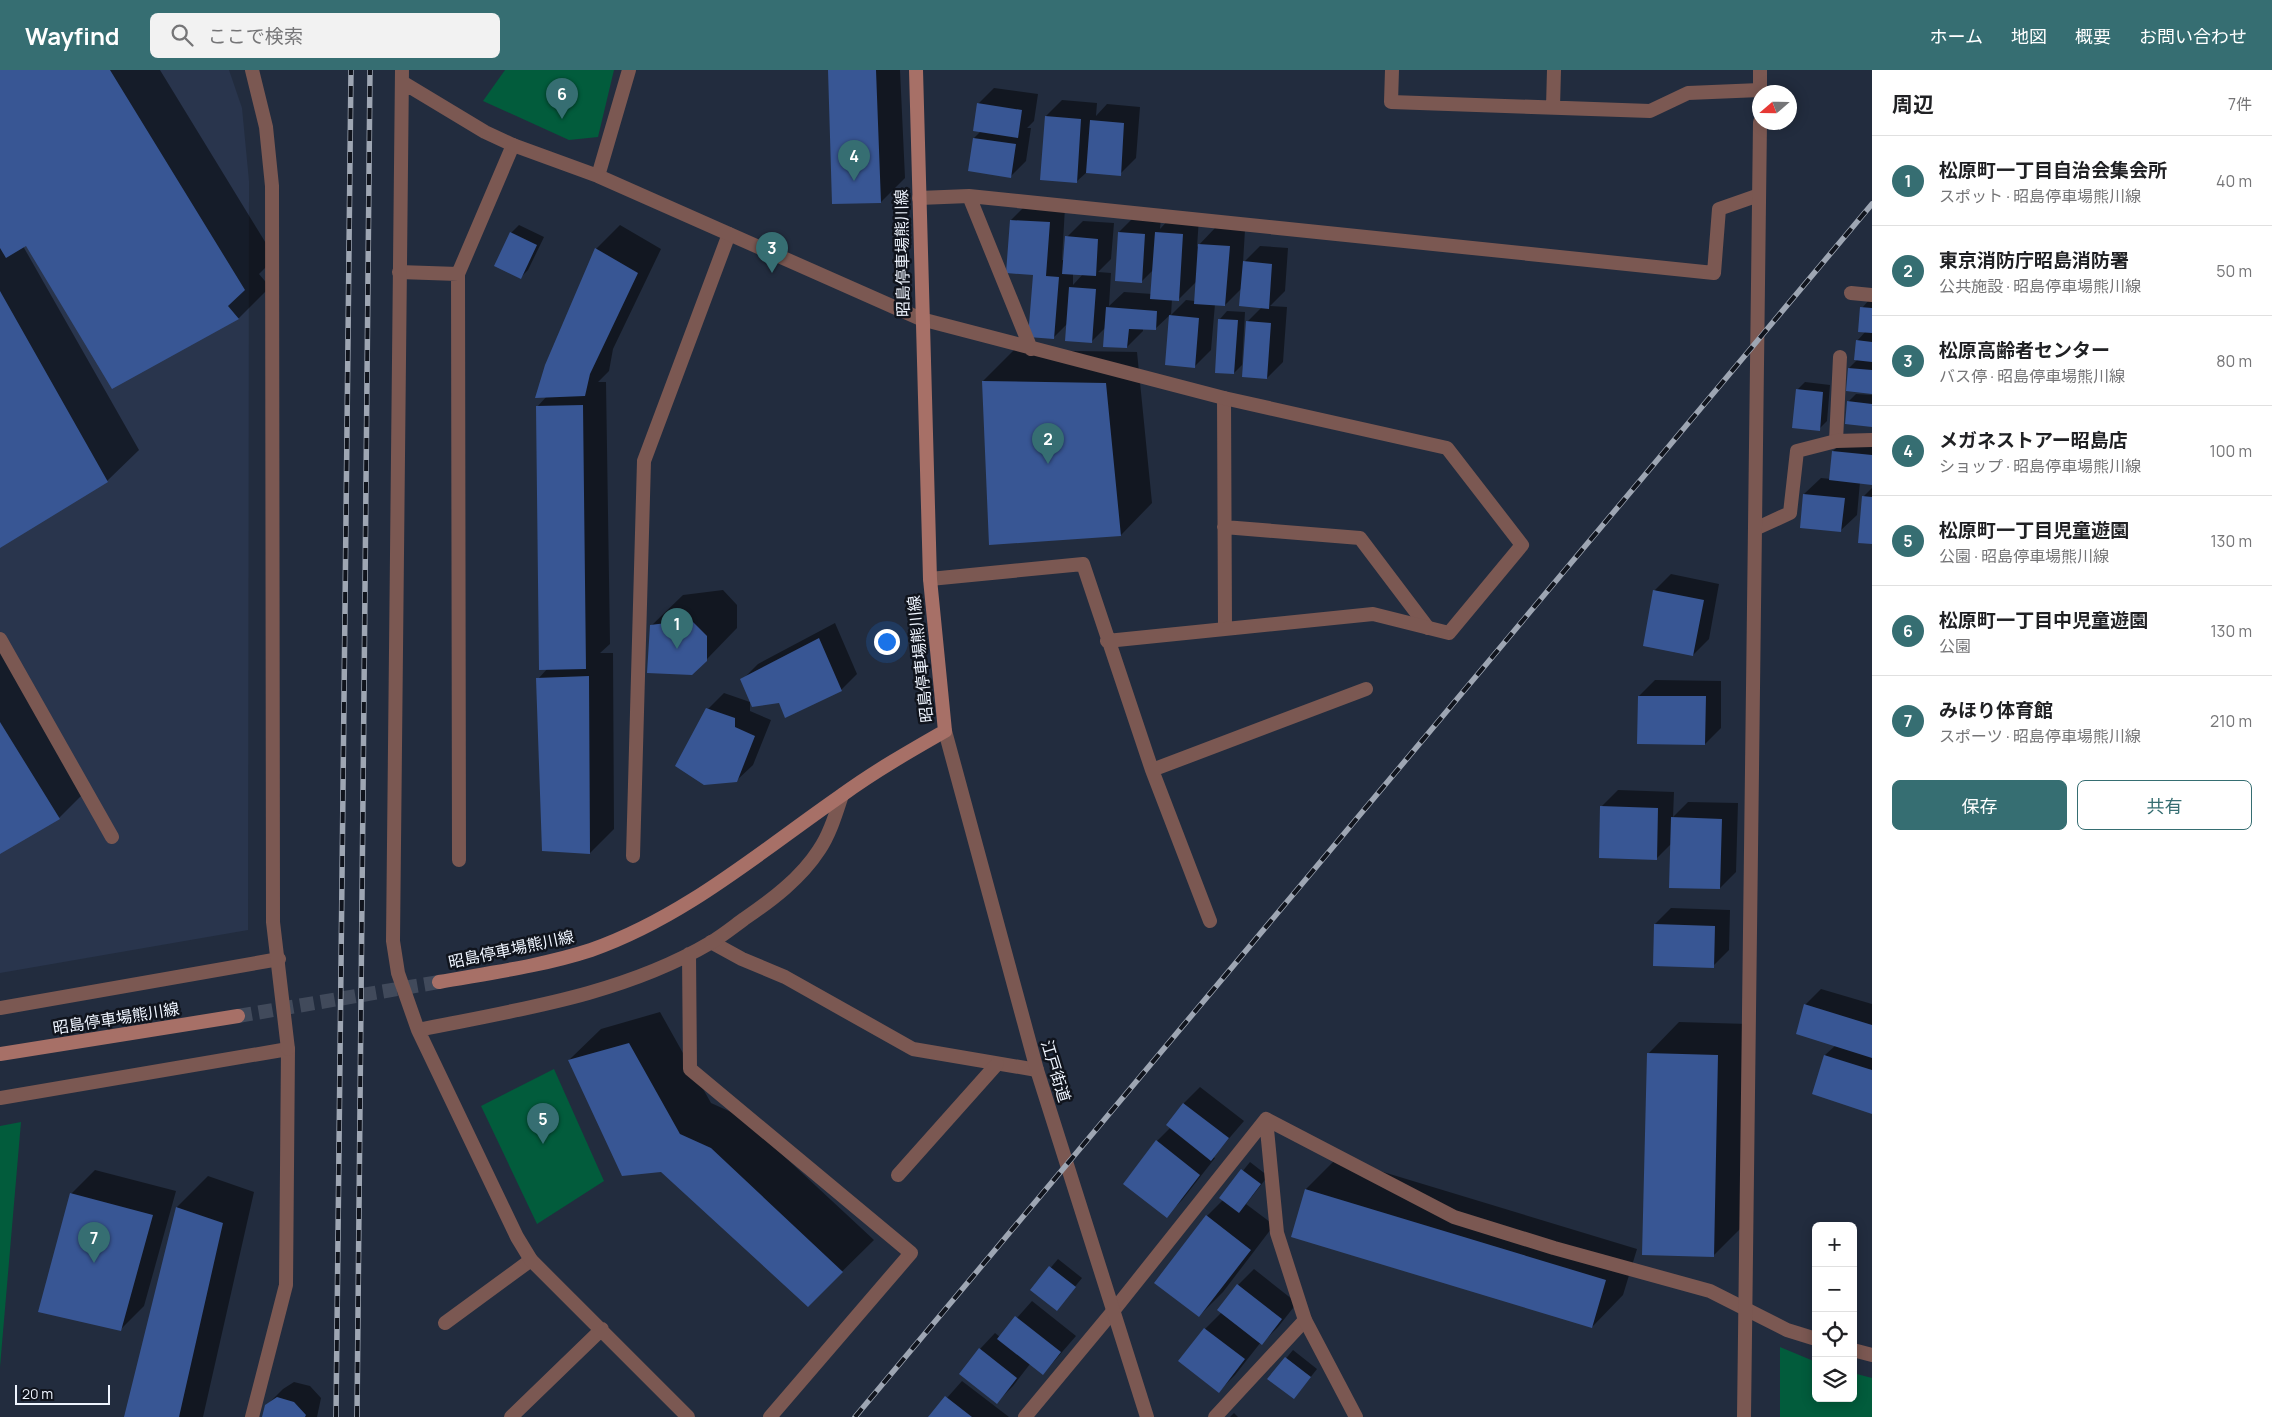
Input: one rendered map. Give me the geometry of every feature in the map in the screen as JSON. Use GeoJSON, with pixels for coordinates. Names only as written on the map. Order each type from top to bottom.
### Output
{"type":"FeatureCollection","features":[{"type":"Feature","properties":{"kind":"main road","name":"昭島停車場熊川線"},"geometry":{"type":"LineString","coordinates":[[439,982],[546,962],[591,950],[632,932],[697,898],[842,794],[891,762],[945,731],[930,579],[921,319],[916,70]]}},
{"type":"Feature","properties":{"kind":"main road","name":"昭島停車場熊川線"},"geometry":{"type":"LineString","coordinates":[[0,1054],[238,1016]]}},
{"type":"Feature","properties":{"kind":"street"},"geometry":{"type":"LineString","coordinates":[[252,70],[266,127],[272,186],[273,922],[279,959],[288,1049],[286,1285],[252,1417]]}},
{"type":"Feature","properties":{"kind":"street"},"geometry":{"type":"LineString","coordinates":[[598,176],[629,70]]}},
{"type":"Feature","properties":{"kind":"street"},"geometry":{"type":"LineString","coordinates":[[1392,70],[1391,102],[1650,111],[1688,93],[1752,91]]}},
{"type":"Feature","properties":{"kind":"street"},"geometry":{"type":"LineString","coordinates":[[1553,107],[1554,70]]}},
{"type":"Feature","properties":{"kind":"street"},"geometry":{"type":"LineString","coordinates":[[1760,70],[1760,85]]}},
{"type":"Feature","properties":{"kind":"street"},"geometry":{"type":"LineString","coordinates":[[402,76],[485,132],[513,145],[598,176],[921,319],[1224,398],[1447,448],[1522,545],[1449,634],[1373,614],[1107,640]]}},
{"type":"Feature","properties":{"kind":"street"},"geometry":{"type":"LineString","coordinates":[[402,76],[393,941],[398,973],[418,1030],[517,1237],[531,1260],[688,1417]]}},
{"type":"Feature","properties":{"kind":"street"},"geometry":{"type":"LineString","coordinates":[[1744,1417],[1760,130]]}},
{"type":"Feature","properties":{"kind":"street"},"geometry":{"type":"LineString","coordinates":[[459,860],[458,274],[513,145]]}},
{"type":"Feature","properties":{"kind":"street"},"geometry":{"type":"LineString","coordinates":[[919,198],[969,196],[1714,273],[1719,209],[1760,195]]}},
{"type":"Feature","properties":{"kind":"street"},"geometry":{"type":"LineString","coordinates":[[969,196],[1031,349]]}},
{"type":"Feature","properties":{"kind":"street"},"geometry":{"type":"LineString","coordinates":[[633,856],[644,461],[729,234]]}},
{"type":"Feature","properties":{"kind":"street"},"geometry":{"type":"LineString","coordinates":[[399,272],[458,274]]}},
{"type":"Feature","properties":{"kind":"street"},"geometry":{"type":"LineString","coordinates":[[1851,294],[1872,295]]}},
{"type":"Feature","properties":{"kind":"street"},"geometry":{"type":"LineString","coordinates":[[1836,440],[1840,357]]}},
{"type":"Feature","properties":{"kind":"street"},"geometry":{"type":"LineString","coordinates":[[1224,398],[1225,628]]}},
{"type":"Feature","properties":{"kind":"street"},"geometry":{"type":"LineString","coordinates":[[1755,528],[1790,513],[1797,451],[1836,440],[1872,440]]}},
{"type":"Feature","properties":{"kind":"street"},"geometry":{"type":"LineString","coordinates":[[1224,527],[1360,538],[1428,628]]}},
{"type":"Feature","properties":{"kind":"street"},"geometry":{"type":"LineString","coordinates":[[930,579],[1083,564],[1152,770],[1210,921]]}},
{"type":"Feature","properties":{"kind":"street"},"geometry":{"type":"LineString","coordinates":[[0,640],[112,837]]}},
{"type":"Feature","properties":{"kind":"street"},"geometry":{"type":"LineString","coordinates":[[1152,770],[1366,688]]}},
{"type":"Feature","properties":{"kind":"street","name":"江戸街道"},"geometry":{"type":"LineString","coordinates":[[945,731],[1037,1070],[1147,1417]]}},
{"type":"Feature","properties":{"kind":"street"},"geometry":{"type":"LineString","coordinates":[[418,1030],[522,1010],[574,997],[633,978],[689,954],[767,904],[794,879],[819,850],[832,825],[842,794]]}},
{"type":"Feature","properties":{"kind":"street"},"geometry":{"type":"LineString","coordinates":[[710,942],[742,959],[785,977],[913,1049],[1037,1070]]}},
{"type":"Feature","properties":{"kind":"street"},"geometry":{"type":"LineString","coordinates":[[689,954],[690,1069],[911,1254],[770,1417]]}},
{"type":"Feature","properties":{"kind":"street"},"geometry":{"type":"LineString","coordinates":[[0,1008],[279,959]]}},
{"type":"Feature","properties":{"kind":"street"},"geometry":{"type":"LineString","coordinates":[[0,1098],[288,1049]]}},
{"type":"Feature","properties":{"kind":"street"},"geometry":{"type":"LineString","coordinates":[[898,1175],[997,1064]]}},
{"type":"Feature","properties":{"kind":"street"},"geometry":{"type":"LineString","coordinates":[[1266,1120],[1454,1217],[1554,1248],[1710,1291],[1787,1330],[1812,1338]]}},
{"type":"Feature","properties":{"kind":"street"},"geometry":{"type":"LineString","coordinates":[[1025,1417],[1114,1310],[1266,1120]]}},
{"type":"Feature","properties":{"kind":"street"},"geometry":{"type":"LineString","coordinates":[[1266,1120],[1277,1234],[1305,1320],[1356,1417]]}},
{"type":"Feature","properties":{"kind":"street"},"geometry":{"type":"LineString","coordinates":[[445,1323],[531,1260]]}},
{"type":"Feature","properties":{"kind":"street"},"geometry":{"type":"LineString","coordinates":[[1215,1417],[1305,1320]]}},
{"type":"Feature","properties":{"kind":"street"},"geometry":{"type":"LineString","coordinates":[[511,1417],[602,1329]]}},
{"type":"Feature","properties":{"kind":"street"},"geometry":{"type":"LineString","coordinates":[[1857,1351],[1872,1355]]}},
{"type":"Feature","properties":{"kind":"shaded area"},"geometry":{"type":"Polygon","coordinates":[[[0,70],[229,70],[242,108],[249,181],[248,930],[0,973],[0,70]]]}},
{"type":"Feature","properties":{"kind":"green space"},"geometry":{"type":"Polygon","coordinates":[[[505,70],[614,70],[598,137],[569,140],[483,101],[505,70]]]}},
{"type":"Feature","properties":{"kind":"green space"},"geometry":{"type":"Polygon","coordinates":[[[554,1069],[604,1181],[537,1224],[481,1106],[554,1069]]]}},
{"type":"Feature","properties":{"kind":"green space"},"geometry":{"type":"Polygon","coordinates":[[[21,1122],[0,1367],[0,1126],[21,1122]]]}},
{"type":"Feature","properties":{"kind":"green space"},"geometry":{"type":"Polygon","coordinates":[[[1780,1347],[1812,1360],[1812,1402],[1857,1402],[1857,1374],[1872,1378],[1872,1417],[1780,1417],[1780,1347]]]}},
{"type":"Feature","properties":{"kind":"building"},"geometry":{"type":"Polygon","coordinates":[[[0,70],[110,70],[245,290],[228,306],[239,319],[112,389],[26,246],[6,258],[0,248],[0,70]]]}},
{"type":"Feature","properties":{"kind":"building"},"geometry":{"type":"Polygon","coordinates":[[[828,70],[876,70],[881,203],[832,204],[828,70]]]}},
{"type":"Feature","properties":{"kind":"building"},"geometry":{"type":"Polygon","coordinates":[[[977,103],[1022,110],[1018,138],[973,131],[977,103]]]}},
{"type":"Feature","properties":{"kind":"building"},"geometry":{"type":"Polygon","coordinates":[[[1045,116],[1081,119],[1077,183],[1040,180],[1045,116]]]}},
{"type":"Feature","properties":{"kind":"building"},"geometry":{"type":"Polygon","coordinates":[[[1090,120],[1124,123],[1121,176],[1086,173],[1090,120]]]}},
{"type":"Feature","properties":{"kind":"building"},"geometry":{"type":"Polygon","coordinates":[[[973,138],[1016,144],[1011,178],[968,171],[973,138]]]}},
{"type":"Feature","properties":{"kind":"building"},"geometry":{"type":"Polygon","coordinates":[[[1010,220],[1050,222],[1046,276],[1059,277],[1054,339],[1028,337],[1033,275],[1006,273],[1010,220]]]}},
{"type":"Feature","properties":{"kind":"building"},"geometry":{"type":"Polygon","coordinates":[[[510,232],[537,245],[521,279],[494,266],[510,232]]]}},
{"type":"Feature","properties":{"kind":"building"},"geometry":{"type":"Polygon","coordinates":[[[1118,232],[1145,234],[1142,283],[1115,281],[1118,232]]]}},
{"type":"Feature","properties":{"kind":"building"},"geometry":{"type":"Polygon","coordinates":[[[1155,232],[1183,234],[1179,301],[1150,299],[1155,232]]]}},
{"type":"Feature","properties":{"kind":"building"},"geometry":{"type":"Polygon","coordinates":[[[1065,236],[1098,239],[1096,276],[1062,274],[1065,236]]]}},
{"type":"Feature","properties":{"kind":"building"},"geometry":{"type":"Polygon","coordinates":[[[1198,244],[1230,246],[1225,306],[1194,304],[1198,244]]]}},
{"type":"Feature","properties":{"kind":"building"},"geometry":{"type":"Polygon","coordinates":[[[595,248],[638,273],[590,374],[585,396],[535,398],[545,365],[595,248]]]}},
{"type":"Feature","properties":{"kind":"building"},"geometry":{"type":"Polygon","coordinates":[[[1243,261],[1272,264],[1269,309],[1239,306],[1243,261]]]}},
{"type":"Feature","properties":{"kind":"building"},"geometry":{"type":"Polygon","coordinates":[[[1069,287],[1096,289],[1092,343],[1065,341],[1069,287]]]}},
{"type":"Feature","properties":{"kind":"building"},"geometry":{"type":"Polygon","coordinates":[[[0,291],[108,482],[0,548],[0,291]]]}},
{"type":"Feature","properties":{"kind":"building"},"geometry":{"type":"Polygon","coordinates":[[[1106,307],[1157,311],[1156,330],[1129,329],[1127,348],[1103,347],[1106,307]]]}},
{"type":"Feature","properties":{"kind":"building"},"geometry":{"type":"Polygon","coordinates":[[[1860,307],[1872,308],[1872,333],[1858,332],[1860,307]]]}},
{"type":"Feature","properties":{"kind":"building"},"geometry":{"type":"Polygon","coordinates":[[[1169,315],[1199,318],[1195,368],[1165,365],[1169,315]]]}},
{"type":"Feature","properties":{"kind":"building"},"geometry":{"type":"Polygon","coordinates":[[[1218,319],[1238,320],[1234,374],[1215,373],[1218,319]]]}},
{"type":"Feature","properties":{"kind":"building"},"geometry":{"type":"Polygon","coordinates":[[[1246,321],[1271,323],[1267,379],[1242,377],[1246,321]]]}},
{"type":"Feature","properties":{"kind":"building"},"geometry":{"type":"Polygon","coordinates":[[[1856,340],[1872,342],[1872,362],[1854,360],[1856,340]]]}},
{"type":"Feature","properties":{"kind":"building"},"geometry":{"type":"Polygon","coordinates":[[[1848,368],[1872,370],[1872,394],[1846,391],[1848,368]]]}},
{"type":"Feature","properties":{"kind":"building"},"geometry":{"type":"Polygon","coordinates":[[[982,381],[1106,383],[1121,536],[989,545],[982,381]]]}},
{"type":"Feature","properties":{"kind":"building"},"geometry":{"type":"Polygon","coordinates":[[[1796,389],[1823,392],[1820,431],[1792,428],[1796,389]]]}},
{"type":"Feature","properties":{"kind":"building"},"geometry":{"type":"Polygon","coordinates":[[[1847,401],[1872,404],[1872,427],[1845,424],[1847,401]]]}},
{"type":"Feature","properties":{"kind":"building"},"geometry":{"type":"Polygon","coordinates":[[[583,405],[586,669],[539,670],[536,406],[583,405]]]}},
{"type":"Feature","properties":{"kind":"building"},"geometry":{"type":"Polygon","coordinates":[[[1832,451],[1872,455],[1872,485],[1829,480],[1832,451]]]}},
{"type":"Feature","properties":{"kind":"building"},"geometry":{"type":"Polygon","coordinates":[[[1803,494],[1845,498],[1841,532],[1800,528],[1803,494]]]}},
{"type":"Feature","properties":{"kind":"building"},"geometry":{"type":"Polygon","coordinates":[[[1862,496],[1872,497],[1872,544],[1858,543],[1862,496]]]}},
{"type":"Feature","properties":{"kind":"building"},"geometry":{"type":"Polygon","coordinates":[[[1653,590],[1704,600],[1693,656],[1643,646],[1653,590]]]}},
{"type":"Feature","properties":{"kind":"building"},"geometry":{"type":"Polygon","coordinates":[[[691,620],[707,636],[707,661],[692,675],[647,673],[650,625],[691,620]]]}},
{"type":"Feature","properties":{"kind":"building"},"geometry":{"type":"Polygon","coordinates":[[[819,638],[842,691],[785,718],[779,703],[752,707],[740,679],[819,638]]]}},
{"type":"Feature","properties":{"kind":"building"},"geometry":{"type":"Polygon","coordinates":[[[589,676],[590,854],[542,851],[536,678],[589,676]]]}},
{"type":"Feature","properties":{"kind":"building"},"geometry":{"type":"Polygon","coordinates":[[[1638,696],[1706,696],[1705,745],[1637,744],[1638,696]]]}},
{"type":"Feature","properties":{"kind":"building"},"geometry":{"type":"Polygon","coordinates":[[[706,708],[735,718],[735,727],[755,736],[737,782],[704,785],[675,766],[706,708]]]}},
{"type":"Feature","properties":{"kind":"building"},"geometry":{"type":"Polygon","coordinates":[[[0,722],[60,819],[0,854],[0,722]]]}},
{"type":"Feature","properties":{"kind":"building"},"geometry":{"type":"Polygon","coordinates":[[[1600,806],[1658,808],[1657,860],[1599,858],[1600,806]]]}},
{"type":"Feature","properties":{"kind":"building"},"geometry":{"type":"Polygon","coordinates":[[[1671,817],[1722,819],[1720,889],[1669,888],[1671,817]]]}},
{"type":"Feature","properties":{"kind":"building"},"geometry":{"type":"Polygon","coordinates":[[[1654,924],[1715,926],[1714,968],[1653,966],[1654,924]]]}},
{"type":"Feature","properties":{"kind":"building"},"geometry":{"type":"Polygon","coordinates":[[[1804,1004],[1872,1025],[1872,1058],[1796,1034],[1804,1004]]]}},
{"type":"Feature","properties":{"kind":"building"},"geometry":{"type":"Polygon","coordinates":[[[629,1043],[680,1134],[711,1148],[843,1272],[808,1307],[661,1172],[622,1176],[568,1060],[629,1043]]]}},
{"type":"Feature","properties":{"kind":"building"},"geometry":{"type":"Polygon","coordinates":[[[1647,1053],[1718,1055],[1714,1257],[1642,1255],[1647,1053]]]}},
{"type":"Feature","properties":{"kind":"building"},"geometry":{"type":"Polygon","coordinates":[[[1824,1055],[1872,1070],[1872,1114],[1812,1094],[1824,1055]]]}},
{"type":"Feature","properties":{"kind":"building"},"geometry":{"type":"Polygon","coordinates":[[[1183,1103],[1229,1138],[1211,1161],[1166,1125],[1183,1103]]]}},
{"type":"Feature","properties":{"kind":"building"},"geometry":{"type":"Polygon","coordinates":[[[1156,1140],[1200,1175],[1167,1218],[1123,1184],[1156,1140]]]}},
{"type":"Feature","properties":{"kind":"building"},"geometry":{"type":"Polygon","coordinates":[[[1241,1169],[1261,1184],[1239,1213],[1219,1198],[1241,1169]]]}},
{"type":"Feature","properties":{"kind":"building"},"geometry":{"type":"Polygon","coordinates":[[[1305,1189],[1606,1280],[1592,1328],[1291,1237],[1305,1189]]]}},
{"type":"Feature","properties":{"kind":"building"},"geometry":{"type":"Polygon","coordinates":[[[70,1193],[153,1215],[121,1331],[38,1312],[70,1193]]]}},
{"type":"Feature","properties":{"kind":"building"},"geometry":{"type":"Polygon","coordinates":[[[176,1207],[223,1223],[179,1417],[124,1417],[176,1207]]]}},
{"type":"Feature","properties":{"kind":"building"},"geometry":{"type":"Polygon","coordinates":[[[1206,1215],[1251,1250],[1199,1317],[1154,1283],[1206,1215]]]}},
{"type":"Feature","properties":{"kind":"building"},"geometry":{"type":"Polygon","coordinates":[[[1049,1266],[1076,1287],[1057,1311],[1030,1290],[1049,1266]]]}},
{"type":"Feature","properties":{"kind":"building"},"geometry":{"type":"Polygon","coordinates":[[[1237,1284],[1282,1319],[1262,1345],[1217,1310],[1237,1284]]]}},
{"type":"Feature","properties":{"kind":"building"},"geometry":{"type":"Polygon","coordinates":[[[1015,1316],[1061,1352],[1043,1375],[997,1339],[1015,1316]]]}},
{"type":"Feature","properties":{"kind":"building"},"geometry":{"type":"Polygon","coordinates":[[[1204,1328],[1245,1359],[1219,1393],[1178,1361],[1204,1328]]]}},
{"type":"Feature","properties":{"kind":"building"},"geometry":{"type":"Polygon","coordinates":[[[979,1348],[1017,1378],[997,1404],[959,1374],[979,1348]]]}},
{"type":"Feature","properties":{"kind":"building"},"geometry":{"type":"Polygon","coordinates":[[[1285,1357],[1311,1377],[1294,1399],[1267,1379],[1285,1357]]]}},
{"type":"Feature","properties":{"kind":"building"},"geometry":{"type":"Polygon","coordinates":[[[945,1396],[972,1417],[928,1417],[945,1396]]]}},
{"type":"Feature","properties":{"kind":"building"},"geometry":{"type":"Polygon","coordinates":[[[277,1397],[294,1402],[306,1415],[305,1417],[262,1417],[265,1405],[277,1397]]]}},
{"type":"Feature","properties":{"kind":"tunnel"},"geometry":{"type":"LineString","coordinates":[[238,1016],[439,982]]}},
{"type":"Feature","properties":{"kind":"railway"},"geometry":{"type":"LineString","coordinates":[[336,1417],[351,70]]}},
{"type":"Feature","properties":{"kind":"railway"},"geometry":{"type":"LineString","coordinates":[[357,1417],[370,70]]}},
{"type":"Feature","properties":{"kind":"railway"},"geometry":{"type":"LineString","coordinates":[[855,1417],[1872,204]]}},
{"type":"Feature","properties":{"kind":"place","name":"松原町一丁目中児童遊園"},"geometry":{"type":"Point","coordinates":[562,119]}},
{"type":"Feature","properties":{"kind":"place","name":"メガネストアー昭島店"},"geometry":{"type":"Point","coordinates":[854,181]}},
{"type":"Feature","properties":{"kind":"place","name":"松原高齢者センター"},"geometry":{"type":"Point","coordinates":[772,273]}},
{"type":"Feature","properties":{"kind":"place","name":"東京消防庁昭島消防署"},"geometry":{"type":"Point","coordinates":[1048,464]}},
{"type":"Feature","properties":{"kind":"place","name":"松原町一丁目自治会集会所"},"geometry":{"type":"Point","coordinates":[677,649]}},
{"type":"Feature","properties":{"kind":"place","name":"松原町一丁目児童遊園"},"geometry":{"type":"Point","coordinates":[543,1144]}},
{"type":"Feature","properties":{"kind":"place","name":"みほり体育館"},"geometry":{"type":"Point","coordinates":[94,1263]}}]}
